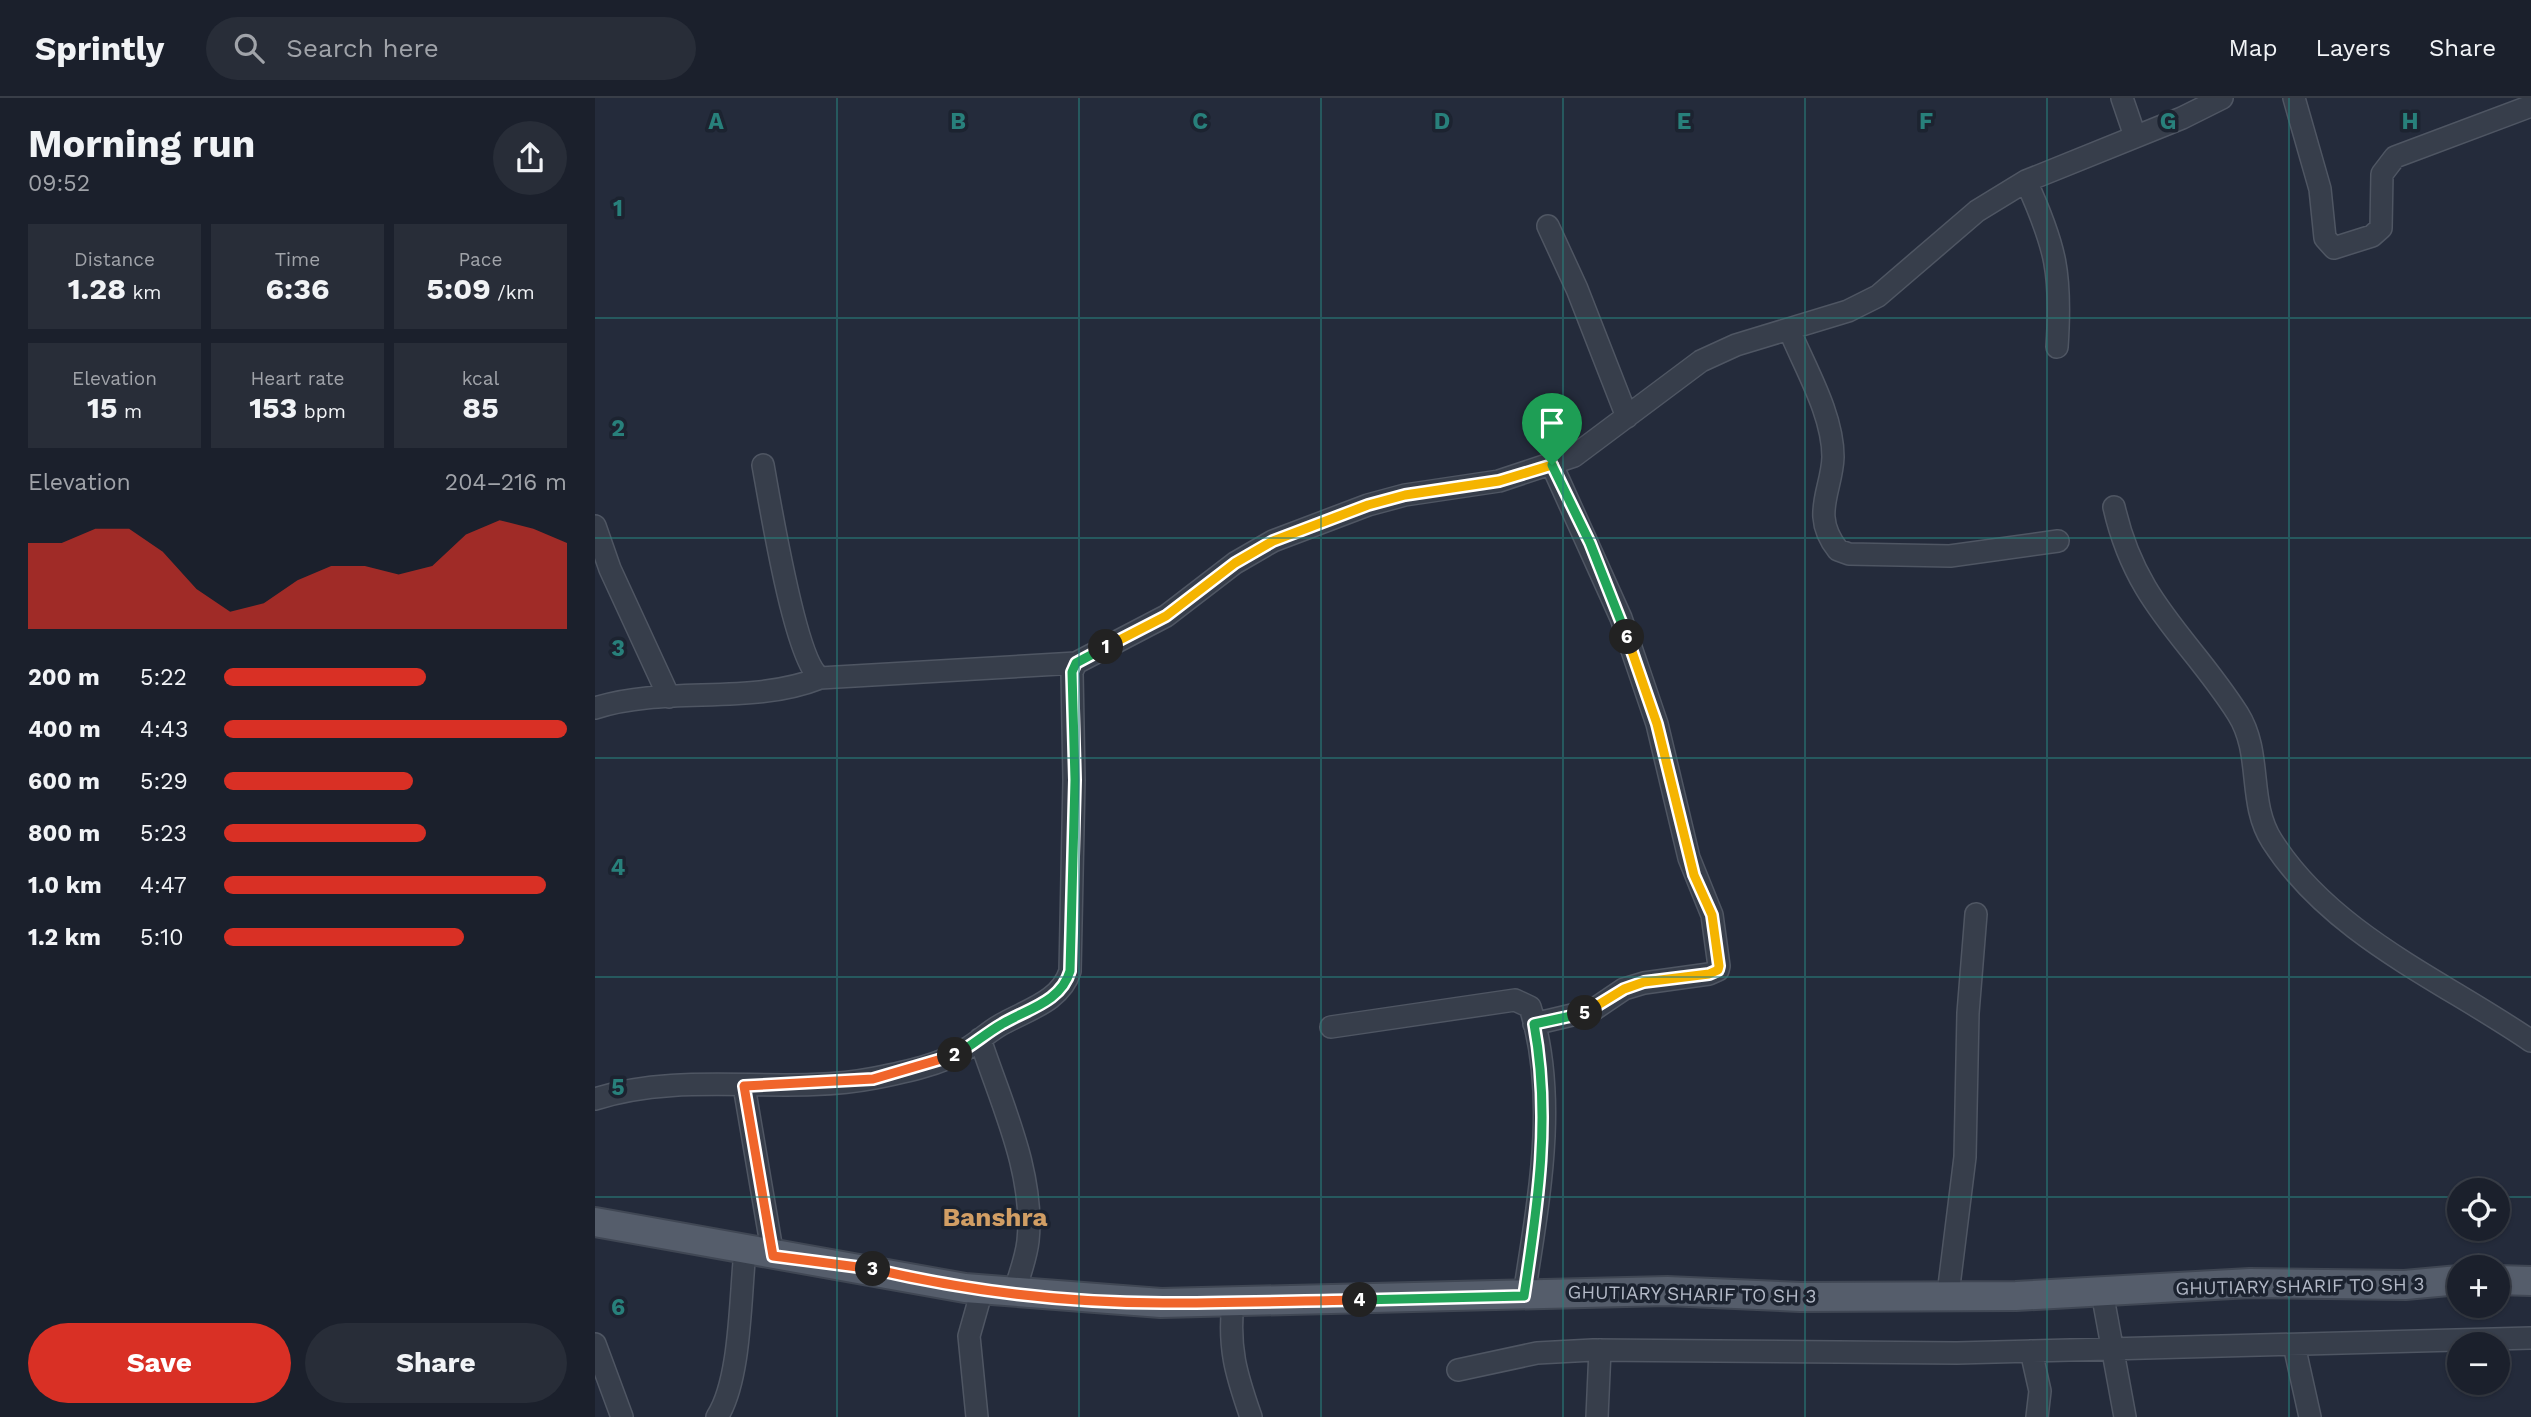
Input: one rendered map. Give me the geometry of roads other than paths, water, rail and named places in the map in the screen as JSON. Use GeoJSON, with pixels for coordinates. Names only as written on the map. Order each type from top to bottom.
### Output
{"type":"FeatureCollection","features":[{"type":"Feature","properties":{"kind":"main road","name":"GHUTIARY SHARIF TO SH 3"},"geometry":{"type":"LineString","coordinates":[[595,1222],[773,1256],[872,1269],[982,1290],[1161,1303],[1667,1291],[1800,1297],[1948,1294],[2104,1298],[2250,1283],[2405,1285],[2447,1281]]}},
{"type":"Feature","properties":{"kind":"main road"},"geometry":{"type":"LineString","coordinates":[[2510,1280],[2531,1281]]}},
{"type":"Feature","properties":{"kind":"street"},"geometry":{"type":"LineString","coordinates":[[2122,98],[2135,136]]}},
{"type":"Feature","properties":{"kind":"street"},"geometry":{"type":"LineString","coordinates":[[595,708],[669,697],[783,689],[820,678],[1076,663],[1166,616],[1235,563],[1273,541],[1368,505],[1405,495],[1499,481],[1574,456],[1701,361],[1736,345],[1848,311],[1878,296],[1976,211],[2026,181],[2222,98]]}},
{"type":"Feature","properties":{"kind":"street"},"geometry":{"type":"LineString","coordinates":[[2294,98],[2320,189],[2325,238],[2334,248],[2378,232],[2381,228],[2382,174],[2395,156],[2531,106]]}},
{"type":"Feature","properties":{"kind":"street"},"geometry":{"type":"LineString","coordinates":[[2026,181],[2055,251],[2059,278],[2057,347]]}},
{"type":"Feature","properties":{"kind":"street"},"geometry":{"type":"LineString","coordinates":[[1548,226],[1577,289],[1626,417]]}},
{"type":"Feature","properties":{"kind":"street"},"geometry":{"type":"LineString","coordinates":[[1789,329],[1825,418],[1832,445],[1833,458],[1823,509],[1831,540],[1837,550],[1861,554],[1950,556],[2058,541]]}},
{"type":"Feature","properties":{"kind":"street"},"geometry":{"type":"LineString","coordinates":[[763,465],[792,602],[809,666],[820,678]]}},
{"type":"Feature","properties":{"kind":"street"},"geometry":{"type":"LineString","coordinates":[[1534,1024],[1593,1010],[1624,989],[1644,982],[1709,974],[1718,970],[1719,966],[1712,915],[1691,867],[1657,724],[1621,618],[1552,465]]}},
{"type":"Feature","properties":{"kind":"street"},"geometry":{"type":"LineString","coordinates":[[2114,507],[2121,540],[2146,592],[2239,715],[2254,759],[2258,812],[2271,840],[2295,871],[2324,902],[2370,940],[2531,1041]]}},
{"type":"Feature","properties":{"kind":"street"},"geometry":{"type":"LineString","coordinates":[[595,526],[610,569],[669,697]]}},
{"type":"Feature","properties":{"kind":"street"},"geometry":{"type":"LineString","coordinates":[[595,1099],[652,1085],[744,1086],[873,1079],[937,1062],[1058,992],[1070,971],[1075,780],[1072,672],[1076,663]]}},
{"type":"Feature","properties":{"kind":"street"},"geometry":{"type":"LineString","coordinates":[[1948,1294],[1965,1157],[1968,1013],[1976,914]]}},
{"type":"Feature","properties":{"kind":"street"},"geometry":{"type":"LineString","coordinates":[[1331,1027],[1515,1000],[1530,1007],[1541,1076],[1543,1157],[1524,1296]]}},
{"type":"Feature","properties":{"kind":"street"},"geometry":{"type":"LineString","coordinates":[[980,1039],[1025,1181],[1029,1215],[1028,1242],[1014,1293]]}},
{"type":"Feature","properties":{"kind":"street"},"geometry":{"type":"LineString","coordinates":[[744,1086],[773,1256]]}},
{"type":"Feature","properties":{"kind":"street"},"geometry":{"type":"LineString","coordinates":[[717,1417],[730,1389],[734,1367],[745,1251]]}},
{"type":"Feature","properties":{"kind":"street"},"geometry":{"type":"LineString","coordinates":[[977,1417],[969,1336],[982,1290]]}},
{"type":"Feature","properties":{"kind":"street"},"geometry":{"type":"LineString","coordinates":[[2104,1298],[2125,1417]]}},
{"type":"Feature","properties":{"kind":"street"},"geometry":{"type":"LineString","coordinates":[[1233,1302],[1229,1335],[1231,1357],[1251,1417]]}},
{"type":"Feature","properties":{"kind":"street"},"geometry":{"type":"LineString","coordinates":[[1458,1370],[1537,1353],[1600,1350],[2031,1351],[2111,1343],[2294,1345],[2531,1338]]}},
{"type":"Feature","properties":{"kind":"street"},"geometry":{"type":"LineString","coordinates":[[595,1344],[622,1417]]}},
{"type":"Feature","properties":{"kind":"street"},"geometry":{"type":"LineString","coordinates":[[2294,1345],[2310,1417]]}},
{"type":"Feature","properties":{"kind":"street"},"geometry":{"type":"LineString","coordinates":[[1597,1417],[1600,1350]]}},
{"type":"Feature","properties":{"kind":"street"},"geometry":{"type":"LineString","coordinates":[[2031,1351],[2040,1391],[2037,1417]]}},
{"type":"Feature","properties":{"kind":"district","name":"Banshra"},"geometry":{"type":"Point","coordinates":[995,1217]}}]}
